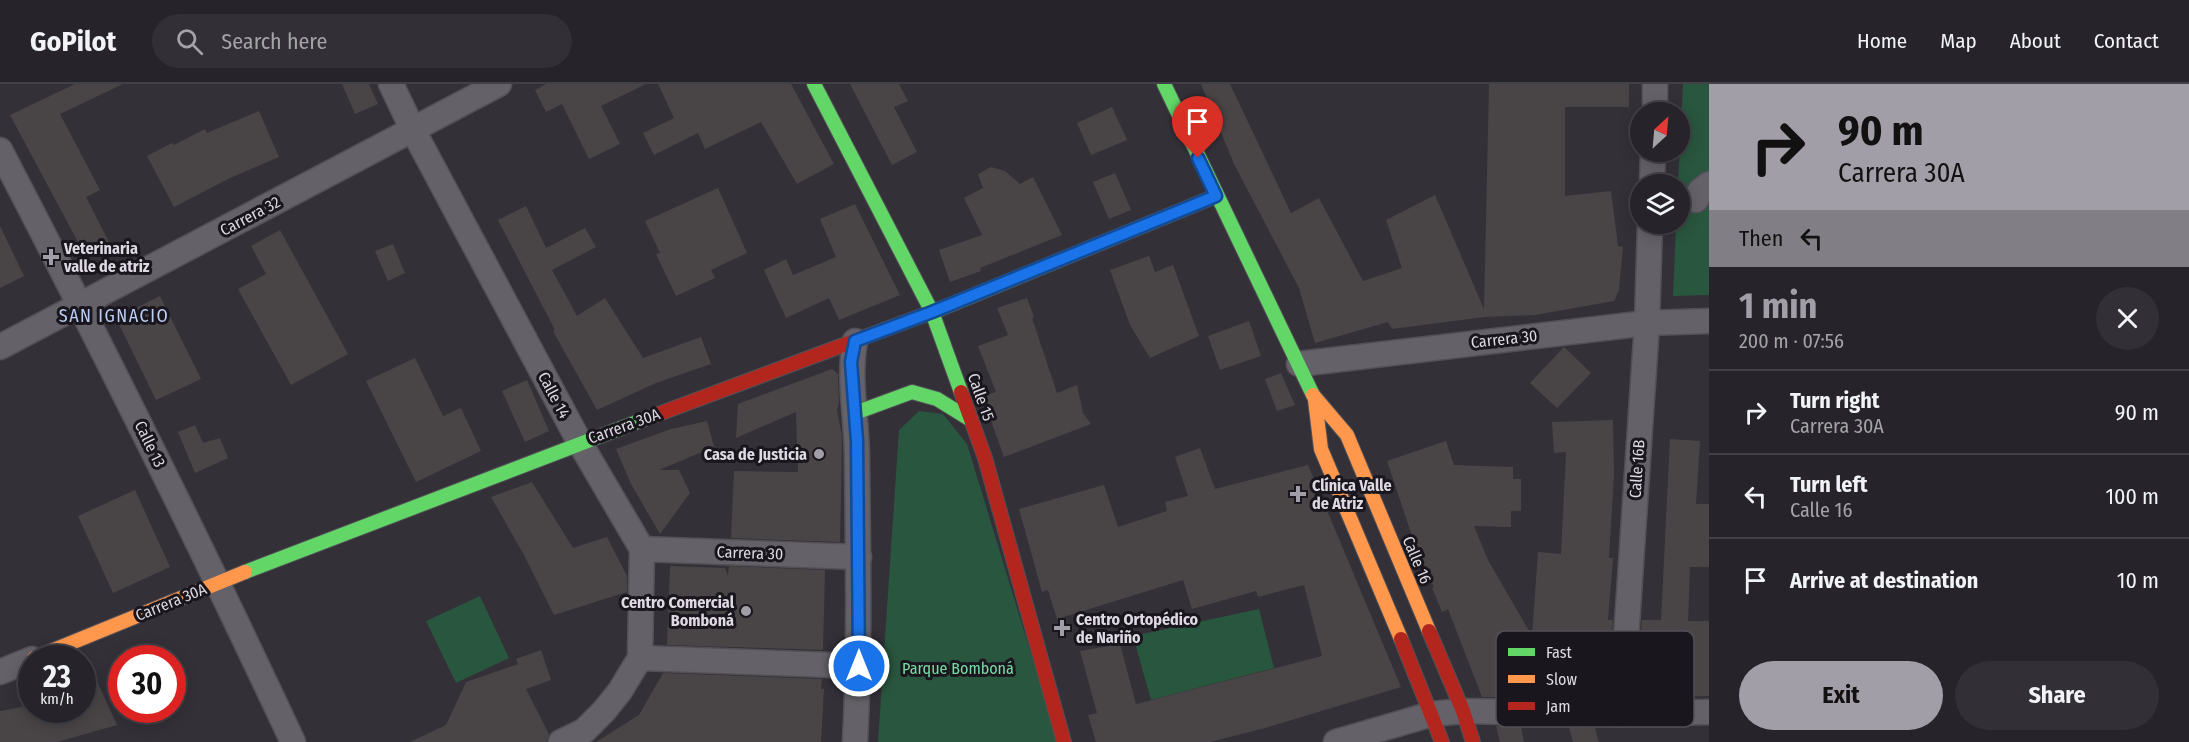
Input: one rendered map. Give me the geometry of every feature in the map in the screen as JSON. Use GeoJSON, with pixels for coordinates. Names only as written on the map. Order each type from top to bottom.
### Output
{"type":"FeatureCollection","features":[{"type":"Feature","properties":{"kind":"street","name":"Calle 14"},"geometry":{"type":"LineString","coordinates":[[390,84],[580,443],[642,549]]}},
{"type":"Feature","properties":{"kind":"street","name":"Carrera 32"},"geometry":{"type":"LineString","coordinates":[[0,347],[499,84]]}},
{"type":"Feature","properties":{"kind":"street","name":"Calle 16"},"geometry":{"type":"LineString","coordinates":[[1164,84],[1315,400],[1321,449],[1442,742]]}},
{"type":"Feature","properties":{"kind":"street"},"geometry":{"type":"LineString","coordinates":[[1654,102],[1655,84]]}},
{"type":"Feature","properties":{"kind":"street","name":"Calle 15"},"geometry":{"type":"LineString","coordinates":[[817,85],[932,312],[984,458],[1064,742]]}},
{"type":"Feature","properties":{"kind":"street","name":"Calle 13"},"geometry":{"type":"LineString","coordinates":[[0,150],[219,582],[293,742]]}},
{"type":"Feature","properties":{"kind":"street","name":"Carrera 30A"},"geometry":{"type":"LineString","coordinates":[[67,645],[219,582],[580,443],[932,312],[1216,196]]}},
{"type":"Feature","properties":{"kind":"street","name":"Calle 16B"},"geometry":{"type":"LineString","coordinates":[[1627,631],[1647,323],[1650,234]]}},
{"type":"Feature","properties":{"kind":"street","name":"Carrera 30"},"geometry":{"type":"LineString","coordinates":[[1299,364],[1647,323],[1709,321]]}},
{"type":"Feature","properties":{"kind":"street"},"geometry":{"type":"LineString","coordinates":[[855,341],[851,362],[857,441],[859,666],[855,742]]}},
{"type":"Feature","properties":{"kind":"street"},"geometry":{"type":"LineString","coordinates":[[855,413],[912,392],[937,399],[971,420]]}},
{"type":"Feature","properties":{"kind":"street","name":"Calle 16"},"geometry":{"type":"LineString","coordinates":[[1315,400],[1347,435],[1463,711],[1473,742]]}},
{"type":"Feature","properties":{"kind":"street"},"geometry":{"type":"LineString","coordinates":[[561,742],[584,731],[604,711],[620,691],[640,658],[642,549]]}},
{"type":"Feature","properties":{"kind":"street","name":"Carrera 30"},"geometry":{"type":"LineString","coordinates":[[642,549],[858,557]]}},
{"type":"Feature","properties":{"kind":"street"},"geometry":{"type":"LineString","coordinates":[[640,658],[859,666]]}},
{"type":"Feature","properties":{"kind":"street","name":"Carrera 30A"},"geometry":{"type":"LineString","coordinates":[[0,672],[18,665]]}},
{"type":"Feature","properties":{"kind":"street"},"geometry":{"type":"LineString","coordinates":[[1336,742],[1432,714],[1463,711],[1496,712]]}},
{"type":"Feature","properties":{"kind":"street"},"geometry":{"type":"LineString","coordinates":[[1694,712],[1709,712]]}},
{"type":"Feature","properties":{"kind":"green space"},"geometry":{"type":"Polygon","coordinates":[[[1683,84],[1709,84],[1709,295],[1673,296],[1676,234],[1690,234],[1690,174],[1678,174],[1679,162],[1690,162],[1690,102],[1682,102],[1683,84]]]}},
{"type":"Feature","properties":{"kind":"green space","name":"Parque Bomboná"},"geometry":{"type":"Polygon","coordinates":[[[919,411],[943,414],[967,444],[1058,742],[878,742],[899,430],[919,411]]]}},
{"type":"Feature","properties":{"kind":"green space"},"geometry":{"type":"Polygon","coordinates":[[[480,596],[509,658],[456,683],[426,621],[480,596]]]}},
{"type":"Feature","properties":{"kind":"green space"},"geometry":{"type":"Polygon","coordinates":[[[1259,609],[1274,668],[1151,700],[1133,636],[1259,609]]]}},
{"type":"Feature","properties":{"kind":"building"},"geometry":{"type":"Polygon","coordinates":[[[75,84],[123,84],[60,114],[100,190],[86,197],[110,244],[86,257],[10,115],[75,84]]]}},
{"type":"Feature","properties":{"kind":"building"},"geometry":{"type":"Polygon","coordinates":[[[342,84],[369,84],[378,104],[355,114],[342,84]]]}},
{"type":"Feature","properties":{"kind":"building"},"geometry":{"type":"Polygon","coordinates":[[[546,84],[646,84],[601,106],[620,144],[589,159],[562,104],[546,112],[535,90],[546,84]]]}},
{"type":"Feature","properties":{"kind":"building"},"geometry":{"type":"Polygon","coordinates":[[[658,84],[791,84],[834,164],[797,184],[761,122],[705,149],[698,133],[654,155],[643,133],[674,118],[658,84]]]}},
{"type":"Feature","properties":{"kind":"building"},"geometry":{"type":"Polygon","coordinates":[[[850,84],[899,84],[908,101],[894,107],[917,152],[892,165],[850,84]]]}},
{"type":"Feature","properties":{"kind":"building"},"geometry":{"type":"Polygon","coordinates":[[[1201,84],[1230,84],[1291,213],[1319,198],[1363,281],[1402,268],[1386,220],[1435,195],[1484,309],[1489,84],[1629,84],[1629,107],[1565,107],[1565,196],[1611,191],[1618,246],[1623,247],[1619,290],[1614,301],[1535,315],[1485,317],[1392,329],[1388,322],[1315,343],[1299,288],[1234,164],[1201,84]]]}},
{"type":"Feature","properties":{"kind":"building"},"geometry":{"type":"Polygon","coordinates":[[[1112,107],[1127,140],[1091,155],[1077,123],[1112,107]]]}},
{"type":"Feature","properties":{"kind":"building"},"geometry":{"type":"Polygon","coordinates":[[[259,111],[279,157],[230,178],[174,207],[147,156],[205,129],[207,133],[259,111]]]}},
{"type":"Feature","properties":{"kind":"building"},"geometry":{"type":"Polygon","coordinates":[[[991,167],[1005,171],[1020,184],[1033,177],[1062,235],[980,268],[981,271],[950,282],[939,250],[982,235],[964,198],[983,188],[978,174],[991,167]]]}},
{"type":"Feature","properties":{"kind":"building"},"geometry":{"type":"Polygon","coordinates":[[[1115,173],[1131,210],[1109,219],[1093,182],[1115,173]]]}},
{"type":"Feature","properties":{"kind":"building"},"geometry":{"type":"Polygon","coordinates":[[[718,188],[747,253],[711,270],[715,278],[676,296],[656,254],[660,253],[645,221],[718,188]]]}},
{"type":"Feature","properties":{"kind":"building"},"geometry":{"type":"Polygon","coordinates":[[[855,204],[900,295],[839,320],[829,298],[786,318],[764,270],[786,259],[793,275],[836,257],[820,219],[855,204]]]}},
{"type":"Feature","properties":{"kind":"building"},"geometry":{"type":"Polygon","coordinates":[[[526,206],[546,248],[585,228],[596,247],[552,270],[577,316],[605,298],[643,358],[701,337],[711,364],[656,383],[597,410],[553,331],[555,330],[498,220],[526,206]]]}},
{"type":"Feature","properties":{"kind":"building"},"geometry":{"type":"Polygon","coordinates":[[[0,226],[24,276],[0,288],[0,226]]]}},
{"type":"Feature","properties":{"kind":"building"},"geometry":{"type":"Polygon","coordinates":[[[280,230],[348,354],[291,385],[238,289],[266,274],[251,246],[280,230]]]}},
{"type":"Feature","properties":{"kind":"building"},"geometry":{"type":"Polygon","coordinates":[[[393,244],[405,273],[388,281],[375,251],[393,244]]]}},
{"type":"Feature","properties":{"kind":"building"},"geometry":{"type":"Polygon","coordinates":[[[1149,256],[1155,272],[1173,265],[1199,336],[1150,358],[1130,325],[1110,270],[1149,256]]]}},
{"type":"Feature","properties":{"kind":"building"},"geometry":{"type":"Polygon","coordinates":[[[160,296],[201,379],[156,400],[116,318],[160,296]]]}},
{"type":"Feature","properties":{"kind":"building"},"geometry":{"type":"Polygon","coordinates":[[[1027,298],[1057,393],[1077,385],[1083,413],[1091,424],[1004,457],[982,396],[996,392],[978,346],[1008,335],[997,308],[1027,298]]]}},
{"type":"Feature","properties":{"kind":"building"},"geometry":{"type":"Polygon","coordinates":[[[1249,321],[1261,356],[1220,370],[1208,336],[1249,321]]]}},
{"type":"Feature","properties":{"kind":"building"},"geometry":{"type":"Polygon","coordinates":[[[1564,347],[1591,373],[1557,408],[1530,383],[1564,347]]]}},
{"type":"Feature","properties":{"kind":"building"},"geometry":{"type":"Polygon","coordinates":[[[415,358],[443,416],[461,408],[481,451],[416,482],[366,381],[415,358]]]}},
{"type":"Feature","properties":{"kind":"building","name":"Casa de Justicia"},"geometry":{"type":"Polygon","coordinates":[[[832,369],[838,374],[839,403],[837,410],[842,436],[840,542],[731,538],[734,471],[798,472],[796,412],[736,438],[738,404],[832,369]]]}},
{"type":"Feature","properties":{"kind":"building"},"geometry":{"type":"Polygon","coordinates":[[[1281,373],[1295,405],[1277,411],[1265,379],[1281,373]]]}},
{"type":"Feature","properties":{"kind":"building"},"geometry":{"type":"Polygon","coordinates":[[[527,380],[549,431],[525,442],[502,391],[527,380]]]}},
{"type":"Feature","properties":{"kind":"building"},"geometry":{"type":"Polygon","coordinates":[[[1613,420],[1614,475],[1609,558],[1613,558],[1608,620],[1613,620],[1612,631],[1532,631],[1538,552],[1561,554],[1566,452],[1554,453],[1552,422],[1613,420]]]}},
{"type":"Feature","properties":{"kind":"building"},"geometry":{"type":"Polygon","coordinates":[[[707,421],[714,447],[659,470],[679,470],[690,493],[660,534],[631,484],[616,449],[671,429],[707,421]]]}},
{"type":"Feature","properties":{"kind":"building"},"geometry":{"type":"Polygon","coordinates":[[[195,425],[203,443],[220,438],[228,458],[195,473],[178,432],[195,425]]]}},
{"type":"Feature","properties":{"kind":"building"},"geometry":{"type":"Polygon","coordinates":[[[1670,439],[1700,441],[1696,504],[1709,504],[1709,567],[1690,567],[1688,621],[1709,621],[1709,696],[1694,696],[1694,631],[1641,631],[1642,620],[1661,620],[1670,439]]]}},
{"type":"Feature","properties":{"kind":"building"},"geometry":{"type":"Polygon","coordinates":[[[1446,441],[1454,465],[1513,467],[1513,479],[1521,479],[1521,511],[1511,511],[1511,527],[1474,526],[1488,560],[1529,631],[1496,631],[1496,697],[1482,697],[1448,609],[1442,612],[1432,588],[1434,587],[1417,551],[1387,461],[1446,441]]]}},
{"type":"Feature","properties":{"kind":"building"},"geometry":{"type":"Polygon","coordinates":[[[1200,448],[1215,489],[1308,465],[1401,687],[1210,742],[1096,742],[1088,715],[1097,713],[1080,651],[1120,644],[1136,704],[1322,656],[1304,585],[1258,597],[1256,591],[1192,609],[1183,580],[1057,619],[1048,590],[1042,592],[1019,509],[1104,485],[1118,527],[1167,511],[1165,502],[1188,496],[1175,457],[1200,448]]]}},
{"type":"Feature","properties":{"kind":"building"},"geometry":{"type":"Polygon","coordinates":[[[532,482],[573,548],[607,537],[627,576],[627,592],[554,615],[491,497],[532,482]]]}},
{"type":"Feature","properties":{"kind":"building"},"geometry":{"type":"Polygon","coordinates":[[[135,490],[170,567],[113,593],[78,516],[135,490]]]}},
{"type":"Feature","properties":{"kind":"building","name":"Centro Comercial Bomboná"},"geometry":{"type":"Polygon","coordinates":[[[670,566],[725,568],[728,576],[729,566],[825,570],[823,650],[667,645],[670,566]]]}},
{"type":"Feature","properties":{"kind":"building"},"geometry":{"type":"Polygon","coordinates":[[[541,650],[551,680],[526,689],[549,734],[547,742],[410,742],[446,725],[466,682],[518,664],[516,659],[541,650]]]}},
{"type":"Feature","properties":{"kind":"building"},"geometry":{"type":"Polygon","coordinates":[[[663,673],[822,679],[821,689],[824,689],[821,742],[596,742],[639,715],[663,673]]]}},
{"type":"Feature","properties":{"kind":"building"},"geometry":{"type":"Polygon","coordinates":[[[96,679],[108,705],[108,723],[117,725],[57,742],[0,742],[0,711],[18,708],[18,723],[96,723],[96,679]]]}},
{"type":"Feature","properties":{"kind":"building"},"geometry":{"type":"Polygon","coordinates":[[[1496,727],[1521,727],[1524,742],[1500,742],[1496,727]]]}},
{"type":"Feature","properties":{"kind":"building"},"geometry":{"type":"Polygon","coordinates":[[[1569,727],[1595,728],[1599,742],[1573,742],[1569,727]]]}},
{"type":"Feature","properties":{"kind":"traffic: fast"},"geometry":{"type":"LineString","coordinates":[[814,84],[932,312],[961,392]]}},
{"type":"Feature","properties":{"kind":"traffic: fast"},"geometry":{"type":"LineString","coordinates":[[1164,84],[1313,395]]}},
{"type":"Feature","properties":{"kind":"traffic: fast"},"geometry":{"type":"LineString","coordinates":[[940,309],[1216,196]]}},
{"type":"Feature","properties":{"kind":"traffic: fast"},"geometry":{"type":"LineString","coordinates":[[855,413],[912,392],[937,399],[971,420]]}},
{"type":"Feature","properties":{"kind":"traffic: fast"},"geometry":{"type":"LineString","coordinates":[[245,572],[645,419]]}},
{"type":"Feature","properties":{"kind":"traffic: slow"},"geometry":{"type":"LineString","coordinates":[[1313,395],[1347,435],[1429,631]]}},
{"type":"Feature","properties":{"kind":"traffic: slow"},"geometry":{"type":"LineString","coordinates":[[1315,400],[1321,449],[1401,639]]}},
{"type":"Feature","properties":{"kind":"traffic: slow"},"geometry":{"type":"LineString","coordinates":[[66,645],[245,572]]}},
{"type":"Feature","properties":{"kind":"traffic: jam"},"geometry":{"type":"LineString","coordinates":[[645,419],[940,309]]}},
{"type":"Feature","properties":{"kind":"traffic: jam"},"geometry":{"type":"LineString","coordinates":[[961,392],[985,458],[1064,742]]}},
{"type":"Feature","properties":{"kind":"traffic: jam"},"geometry":{"type":"LineString","coordinates":[[1429,631],[1463,711],[1473,742]]}},
{"type":"Feature","properties":{"kind":"traffic: jam"},"geometry":{"type":"LineString","coordinates":[[1401,639],[1442,742]]}},
{"type":"Feature","properties":{"kind":"place","name":"Veterinaria valle de atriz"},"geometry":{"type":"Point","coordinates":[51,257]}},
{"type":"Feature","properties":{"kind":"place","name":"Casa de Justicia"},"geometry":{"type":"Point","coordinates":[819,454]}},
{"type":"Feature","properties":{"kind":"place","name":"Clínica Valle de Atriz"},"geometry":{"type":"Point","coordinates":[1298,494]}},
{"type":"Feature","properties":{"kind":"place","name":"Centro Comercial Bomboná"},"geometry":{"type":"Point","coordinates":[746,611]}},
{"type":"Feature","properties":{"kind":"place","name":"Centro Ortopédico de Nariño"},"geometry":{"type":"Point","coordinates":[1062,628]}},
{"type":"Feature","properties":{"kind":"district","name":"SAN IGNACIO"},"geometry":{"type":"Point","coordinates":[114,316]}},
{"type":"Feature","properties":{"kind":"route"},"geometry":{"type":"LineString","coordinates":[[859,666],[857,441],[851,362],[855,341],[1216,196],[1198,158]]}}]}
